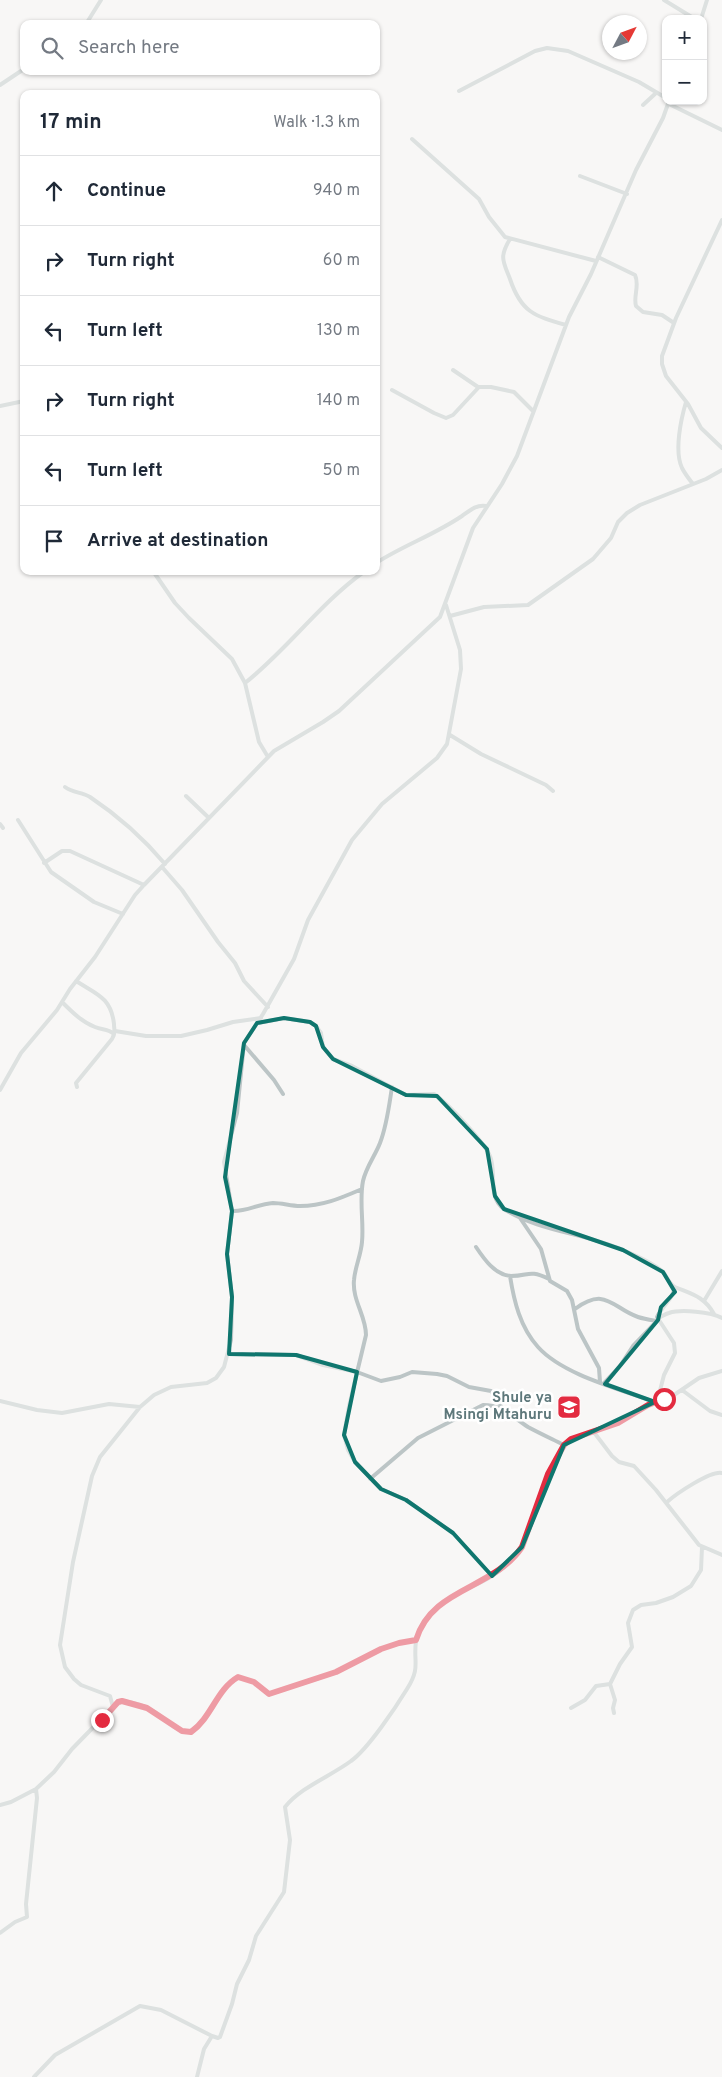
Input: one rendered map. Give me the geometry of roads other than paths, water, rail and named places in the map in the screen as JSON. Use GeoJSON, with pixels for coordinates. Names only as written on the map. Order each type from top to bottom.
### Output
{"type":"FeatureCollection","features":[{"type":"Feature","properties":{"kind":"street"},"geometry":{"type":"LineString","coordinates":[[88,20],[101,0]]}},
{"type":"Feature","properties":{"kind":"street"},"geometry":{"type":"LineString","coordinates":[[664,0],[688,15]]}},
{"type":"Feature","properties":{"kind":"street"},"geometry":{"type":"LineString","coordinates":[[702,15],[707,0]]}},
{"type":"Feature","properties":{"kind":"street"},"geometry":{"type":"LineString","coordinates":[[459,91],[505,66],[547,48],[556,48],[580,56],[639,82],[662,96]]}},
{"type":"Feature","properties":{"kind":"street"},"geometry":{"type":"LineString","coordinates":[[0,85],[20,72]]}},
{"type":"Feature","properties":{"kind":"street"},"geometry":{"type":"LineString","coordinates":[[642,106],[656,93]]}},
{"type":"Feature","properties":{"kind":"street"},"geometry":{"type":"LineString","coordinates":[[0,1090],[22,1053],[44,1027],[144,886],[268,757],[280,747],[339,711],[436,622],[446,605],[451,584],[470,535],[486,506],[511,470],[566,325],[668,105]]}},
{"type":"Feature","properties":{"kind":"street"},"geometry":{"type":"LineString","coordinates":[[675,105],[722,130]]}},
{"type":"Feature","properties":{"kind":"street"},"geometry":{"type":"LineString","coordinates":[[412,139],[480,199],[504,237],[597,259],[635,275],[637,283],[635,304],[639,309],[662,315],[674,323]]}},
{"type":"Feature","properties":{"kind":"street"},"geometry":{"type":"LineString","coordinates":[[580,176],[626,194]]}},
{"type":"Feature","properties":{"kind":"street"},"geometry":{"type":"LineString","coordinates":[[722,220],[674,323],[662,356],[662,369],[686,402],[701,428],[722,448]]}},
{"type":"Feature","properties":{"kind":"street"},"geometry":{"type":"LineString","coordinates":[[510,239],[504,251],[503,262],[517,298],[528,310],[566,325]]}},
{"type":"Feature","properties":{"kind":"street"},"geometry":{"type":"LineString","coordinates":[[453,370],[479,387],[492,387],[514,392],[533,411]]}},
{"type":"Feature","properties":{"kind":"street"},"geometry":{"type":"LineString","coordinates":[[392,390],[434,414],[446,418],[459,409],[479,387]]}},
{"type":"Feature","properties":{"kind":"street"},"geometry":{"type":"LineString","coordinates":[[0,406],[20,402]]}},
{"type":"Feature","properties":{"kind":"street"},"geometry":{"type":"LineString","coordinates":[[686,402],[680,428],[680,458],[681,466],[693,484]]}},
{"type":"Feature","properties":{"kind":"street"},"geometry":{"type":"LineString","coordinates":[[450,616],[484,607],[528,605],[593,559],[611,538],[618,522],[627,513],[640,505],[722,470]]}},
{"type":"Feature","properties":{"kind":"street"},"geometry":{"type":"LineString","coordinates":[[380,561],[434,534],[471,510],[479,506],[486,506]]}},
{"type":"Feature","properties":{"kind":"street"},"geometry":{"type":"LineString","coordinates":[[156,575],[175,603],[232,659],[245,683],[259,742],[268,757]]}},
{"type":"Feature","properties":{"kind":"street"},"geometry":{"type":"LineString","coordinates":[[245,683],[265,666],[324,606],[360,575]]}},
{"type":"Feature","properties":{"kind":"street"},"geometry":{"type":"LineString","coordinates":[[114,1707],[110,1696],[81,1685],[65,1667],[60,1645],[73,1562],[95,1466],[140,1407],[162,1390],[171,1387],[202,1385],[212,1381],[224,1367],[229,1354],[231,1340],[232,1298],[227,1254],[232,1211],[224,1162],[237,1113],[244,1044],[294,959],[314,910],[352,840],[382,804],[437,758],[447,744],[461,669],[460,650],[446,605]]}},
{"type":"Feature","properties":{"kind":"street"},"geometry":{"type":"LineString","coordinates":[[450,735],[481,754],[553,791]]}},
{"type":"Feature","properties":{"kind":"street"},"geometry":{"type":"LineString","coordinates":[[65,787],[77,793],[85,794],[148,845],[218,942],[235,962],[244,981],[268,1006]]}},
{"type":"Feature","properties":{"kind":"street"},"geometry":{"type":"LineString","coordinates":[[186,796],[209,818]]}},
{"type":"Feature","properties":{"kind":"street"},"geometry":{"type":"LineString","coordinates":[[18,820],[51,872],[83,896],[123,914]]}},
{"type":"Feature","properties":{"kind":"street"},"geometry":{"type":"LineString","coordinates":[[44,863],[62,851],[70,851],[144,886]]}},
{"type":"Feature","properties":{"kind":"street"},"geometry":{"type":"LineString","coordinates":[[76,981],[105,999],[113,1016],[115,1033],[76,1083],[77,1087]]}},
{"type":"Feature","properties":{"kind":"street"},"geometry":{"type":"LineString","coordinates":[[62,1002],[85,1022],[96,1027],[115,1033],[146,1036],[181,1036],[233,1022],[261,1018]]}},
{"type":"Feature","properties":{"kind":"street"},"geometry":{"type":"LineString","coordinates":[[257,1023],[284,1018],[310,1022],[321,1033],[323,1047],[333,1059],[352,1066],[406,1095],[434,1094],[470,1128],[487,1149],[491,1158],[495,1196],[498,1204],[504,1209],[542,1225],[623,1250],[664,1272],[675,1287],[692,1293],[704,1301],[714,1314]]}},
{"type":"Feature","properties":{"kind":"street"},"geometry":{"type":"LineString","coordinates":[[244,1044],[274,1080],[283,1094]]}},
{"type":"Feature","properties":{"kind":"street"},"geometry":{"type":"LineString","coordinates":[[392,1087],[389,1110],[381,1142],[366,1170],[362,1189],[362,1242],[353,1281],[357,1307],[366,1325],[366,1335],[344,1435],[348,1450],[355,1462],[370,1479],[381,1489],[419,1508],[453,1533],[492,1576]]}},
{"type":"Feature","properties":{"kind":"street"},"geometry":{"type":"LineString","coordinates":[[232,1211],[241,1212],[273,1203],[315,1206],[362,1189]]}},
{"type":"Feature","properties":{"kind":"street"},"geometry":{"type":"LineString","coordinates":[[519,1216],[541,1249],[552,1284],[566,1291],[575,1309],[578,1329],[599,1368],[602,1383]]}},
{"type":"Feature","properties":{"kind":"street"},"geometry":{"type":"LineString","coordinates":[[476,1247],[487,1263],[510,1276],[531,1272],[549,1279]]}},
{"type":"Feature","properties":{"kind":"street"},"geometry":{"type":"LineString","coordinates":[[704,1301],[722,1271]]}},
{"type":"Feature","properties":{"kind":"street"},"geometry":{"type":"LineString","coordinates":[[510,1276],[516,1309],[526,1329],[538,1347],[554,1361],[602,1383],[656,1402]]}},
{"type":"Feature","properties":{"kind":"street"},"geometry":{"type":"LineString","coordinates":[[658,1320],[662,1307],[674,1292],[675,1287]]}},
{"type":"Feature","properties":{"kind":"street"},"geometry":{"type":"LineString","coordinates":[[575,1309],[587,1302],[604,1299],[611,1300],[638,1317],[658,1320],[674,1343],[675,1353],[664,1375],[656,1402]]}},
{"type":"Feature","properties":{"kind":"street"},"geometry":{"type":"LineString","coordinates":[[602,1383],[620,1366],[633,1346],[658,1320],[669,1312],[714,1314],[722,1318]]}},
{"type":"Feature","properties":{"kind":"street"},"geometry":{"type":"LineString","coordinates":[[229,1354],[296,1355],[357,1372],[381,1381],[412,1372],[447,1376],[469,1386],[491,1391],[503,1409]]}},
{"type":"Feature","properties":{"kind":"street"},"geometry":{"type":"LineString","coordinates":[[34,2077],[55,2055],[140,2006],[161,2010],[212,2036],[218,2038],[221,2035],[237,1984],[249,1960],[256,1936],[284,1892],[290,1840],[285,1807],[302,1792],[357,1756],[408,1687],[417,1664],[416,1640],[426,1619],[437,1608],[458,1593],[492,1576],[510,1562],[522,1547],[548,1474],[564,1445],[571,1439],[618,1423],[682,1390],[700,1378],[722,1371]]}},
{"type":"Feature","properties":{"kind":"street"},"geometry":{"type":"LineString","coordinates":[[682,1390],[710,1411],[722,1415]]}},
{"type":"Feature","properties":{"kind":"street"},"geometry":{"type":"LineString","coordinates":[[0,1401],[36,1410],[62,1413],[108,1404],[140,1407]]}},
{"type":"Feature","properties":{"kind":"street"},"geometry":{"type":"LineString","coordinates":[[370,1479],[426,1433],[483,1405],[492,1405],[503,1409],[529,1427],[564,1445]]}},
{"type":"Feature","properties":{"kind":"street"},"geometry":{"type":"LineString","coordinates":[[593,1431],[612,1456],[619,1462],[634,1466],[667,1502],[702,1547],[722,1555]]}},
{"type":"Feature","properties":{"kind":"street"},"geometry":{"type":"LineString","coordinates":[[667,1502],[682,1490],[707,1476],[718,1472],[722,1473]]}},
{"type":"Feature","properties":{"kind":"street"},"geometry":{"type":"LineString","coordinates":[[614,1713],[615,1700],[610,1684],[620,1664],[632,1647],[628,1623],[633,1610],[641,1605],[656,1603],[673,1597],[691,1586],[701,1570],[702,1547]]}},
{"type":"Feature","properties":{"kind":"street"},"geometry":{"type":"LineString","coordinates":[[0,1805],[18,1799],[36,1789],[54,1772],[72,1749],[122,1701],[137,1704],[157,1713],[182,1731],[191,1732],[210,1711],[224,1688],[238,1677],[254,1682],[269,1694],[336,1672],[381,1649],[416,1640]]}},
{"type":"Feature","properties":{"kind":"street"},"geometry":{"type":"LineString","coordinates":[[570,1708],[585,1700],[596,1686],[610,1684]]}},
{"type":"Feature","properties":{"kind":"street"},"geometry":{"type":"LineString","coordinates":[[0,1933],[27,1916],[26,1904],[31,1869],[37,1798],[36,1789]]}},
{"type":"Feature","properties":{"kind":"street"},"geometry":{"type":"LineString","coordinates":[[197,2077],[204,2049],[212,2036]]}},
{"type":"Feature","properties":{"kind":"place","name":"Shule ya Msingi Mtahuru"},"geometry":{"type":"Point","coordinates":[569,1407]}}]}
